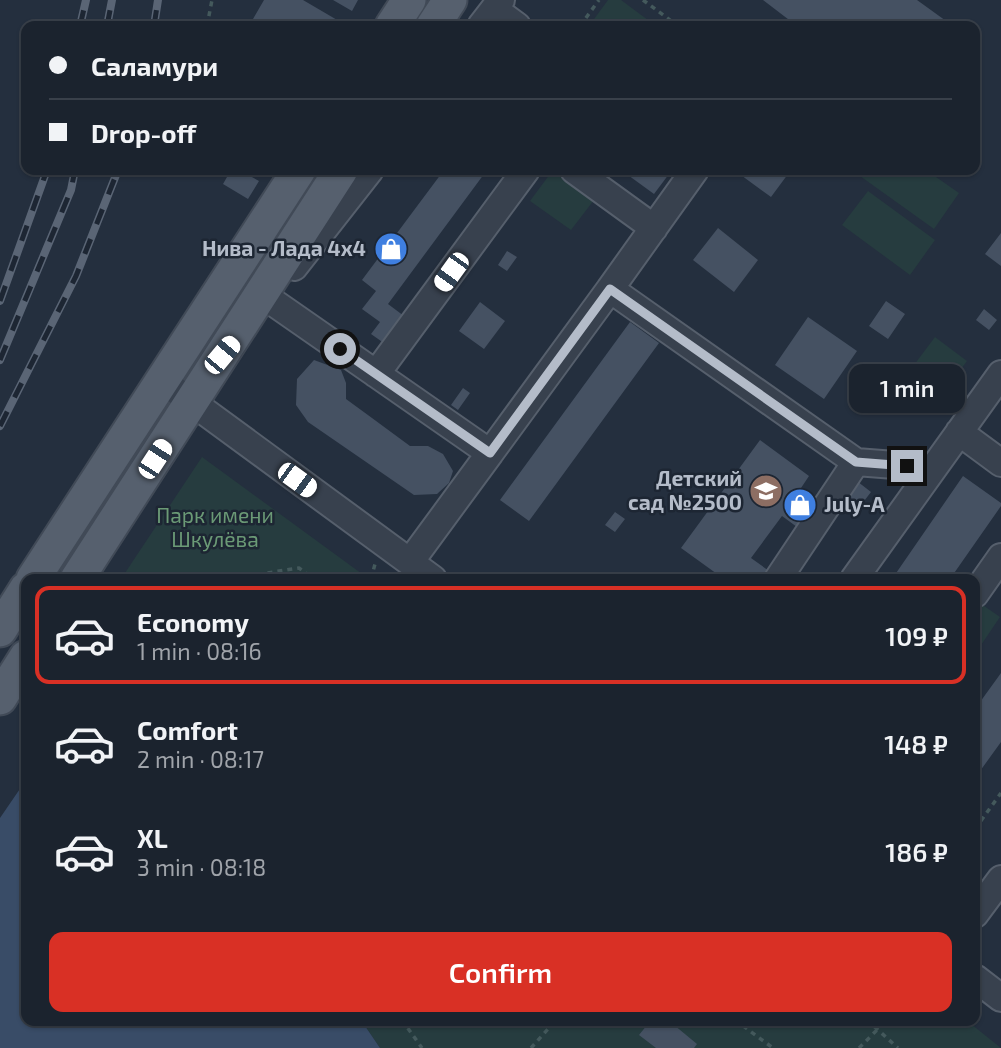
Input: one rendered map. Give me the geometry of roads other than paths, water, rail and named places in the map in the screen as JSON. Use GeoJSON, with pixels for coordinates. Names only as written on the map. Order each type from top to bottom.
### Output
{"type":"FeatureCollection","features":[{"type":"Feature","properties":{"kind":"main road"},"geometry":{"type":"LineString","coordinates":[[395,21],[409,0]]}},
{"type":"Feature","properties":{"kind":"main road"},"geometry":{"type":"LineString","coordinates":[[436,21],[450,0]]}},
{"type":"Feature","properties":{"kind":"main road"},"geometry":{"type":"LineString","coordinates":[[36,574],[296,175]]}},
{"type":"Feature","properties":{"kind":"main road"},"geometry":{"type":"LineString","coordinates":[[80,574],[338,175]]}},
{"type":"Feature","properties":{"kind":"main road"},"geometry":{"type":"LineString","coordinates":[[0,631],[21,597]]}},
{"type":"Feature","properties":{"kind":"main road"},"geometry":{"type":"LineString","coordinates":[[0,698],[21,665]]}},
{"type":"Feature","properties":{"kind":"street"},"geometry":{"type":"LineString","coordinates":[[492,12],[508,21]]}},
{"type":"Feature","properties":{"kind":"street"},"geometry":{"type":"LineString","coordinates":[[222,355],[270,300],[366,175]]}},
{"type":"Feature","properties":{"kind":"street"},"geometry":{"type":"LineString","coordinates":[[376,374],[522,175]]}},
{"type":"Feature","properties":{"kind":"street"},"geometry":{"type":"LineString","coordinates":[[581,175],[654,228]]}},
{"type":"Feature","properties":{"kind":"street"},"geometry":{"type":"LineString","coordinates":[[410,562],[691,175]]}},
{"type":"Feature","properties":{"kind":"street"},"geometry":{"type":"LineString","coordinates":[[610,289],[856,462],[933,468]]}},
{"type":"Feature","properties":{"kind":"street"},"geometry":{"type":"LineString","coordinates":[[270,300],[490,453]]}},
{"type":"Feature","properties":{"kind":"street"},"geometry":{"type":"LineString","coordinates":[[858,574],[1001,374]]}},
{"type":"Feature","properties":{"kind":"street"},"geometry":{"type":"LineString","coordinates":[[163,381],[426,574]]}},
{"type":"Feature","properties":{"kind":"street"},"geometry":{"type":"LineString","coordinates":[[959,432],[1001,463]]}},
{"type":"Feature","properties":{"kind":"street"},"geometry":{"type":"LineString","coordinates":[[781,574],[856,462]]}},
{"type":"Feature","properties":{"kind":"street"},"geometry":{"type":"LineString","coordinates":[[980,587],[1001,557]]}},
{"type":"Feature","properties":{"kind":"street"},"geometry":{"type":"LineString","coordinates":[[980,907],[1001,879]]}},
{"type":"Feature","properties":{"kind":"street"},"geometry":{"type":"LineString","coordinates":[[980,982],[1001,998]]}},
{"type":"Feature","properties":{"kind":"water"},"geometry":{"type":"Polygon","coordinates":[[[21,787],[21,1026],[365,1026],[380,1048],[0,1048],[0,818],[21,787]]]}},
{"type":"Feature","properties":{"kind":"railway"},"geometry":{"type":"LineString","coordinates":[[81,21],[86,0]]}},
{"type":"Feature","properties":{"kind":"railway"},"geometry":{"type":"LineString","coordinates":[[108,21],[112,0]]}},
{"type":"Feature","properties":{"kind":"railway"},"geometry":{"type":"LineString","coordinates":[[155,21],[158,0]]}},
{"type":"Feature","properties":{"kind":"railway"},"geometry":{"type":"LineString","coordinates":[[0,301],[45,175]]}},
{"type":"Feature","properties":{"kind":"railway"},"geometry":{"type":"LineString","coordinates":[[0,360],[71,190],[74,175]]}},
{"type":"Feature","properties":{"kind":"railway"},"geometry":{"type":"LineString","coordinates":[[0,426],[76,276],[116,175]]}},
{"type":"Feature","properties":{"kind":"place","name":"Нива - Лада 4х4"},"geometry":{"type":"Point","coordinates":[391,249]}},
{"type":"Feature","properties":{"kind":"place","name":"Детский сад №2500"},"geometry":{"type":"Point","coordinates":[766,491]}},
{"type":"Feature","properties":{"kind":"place","name":"July-A"},"geometry":{"type":"Point","coordinates":[800,505]}},
{"type":"Feature","properties":{"kind":"park label","name":"Парк имени Шкулёва"},"geometry":{"type":"Point","coordinates":[215,528]}}]}
